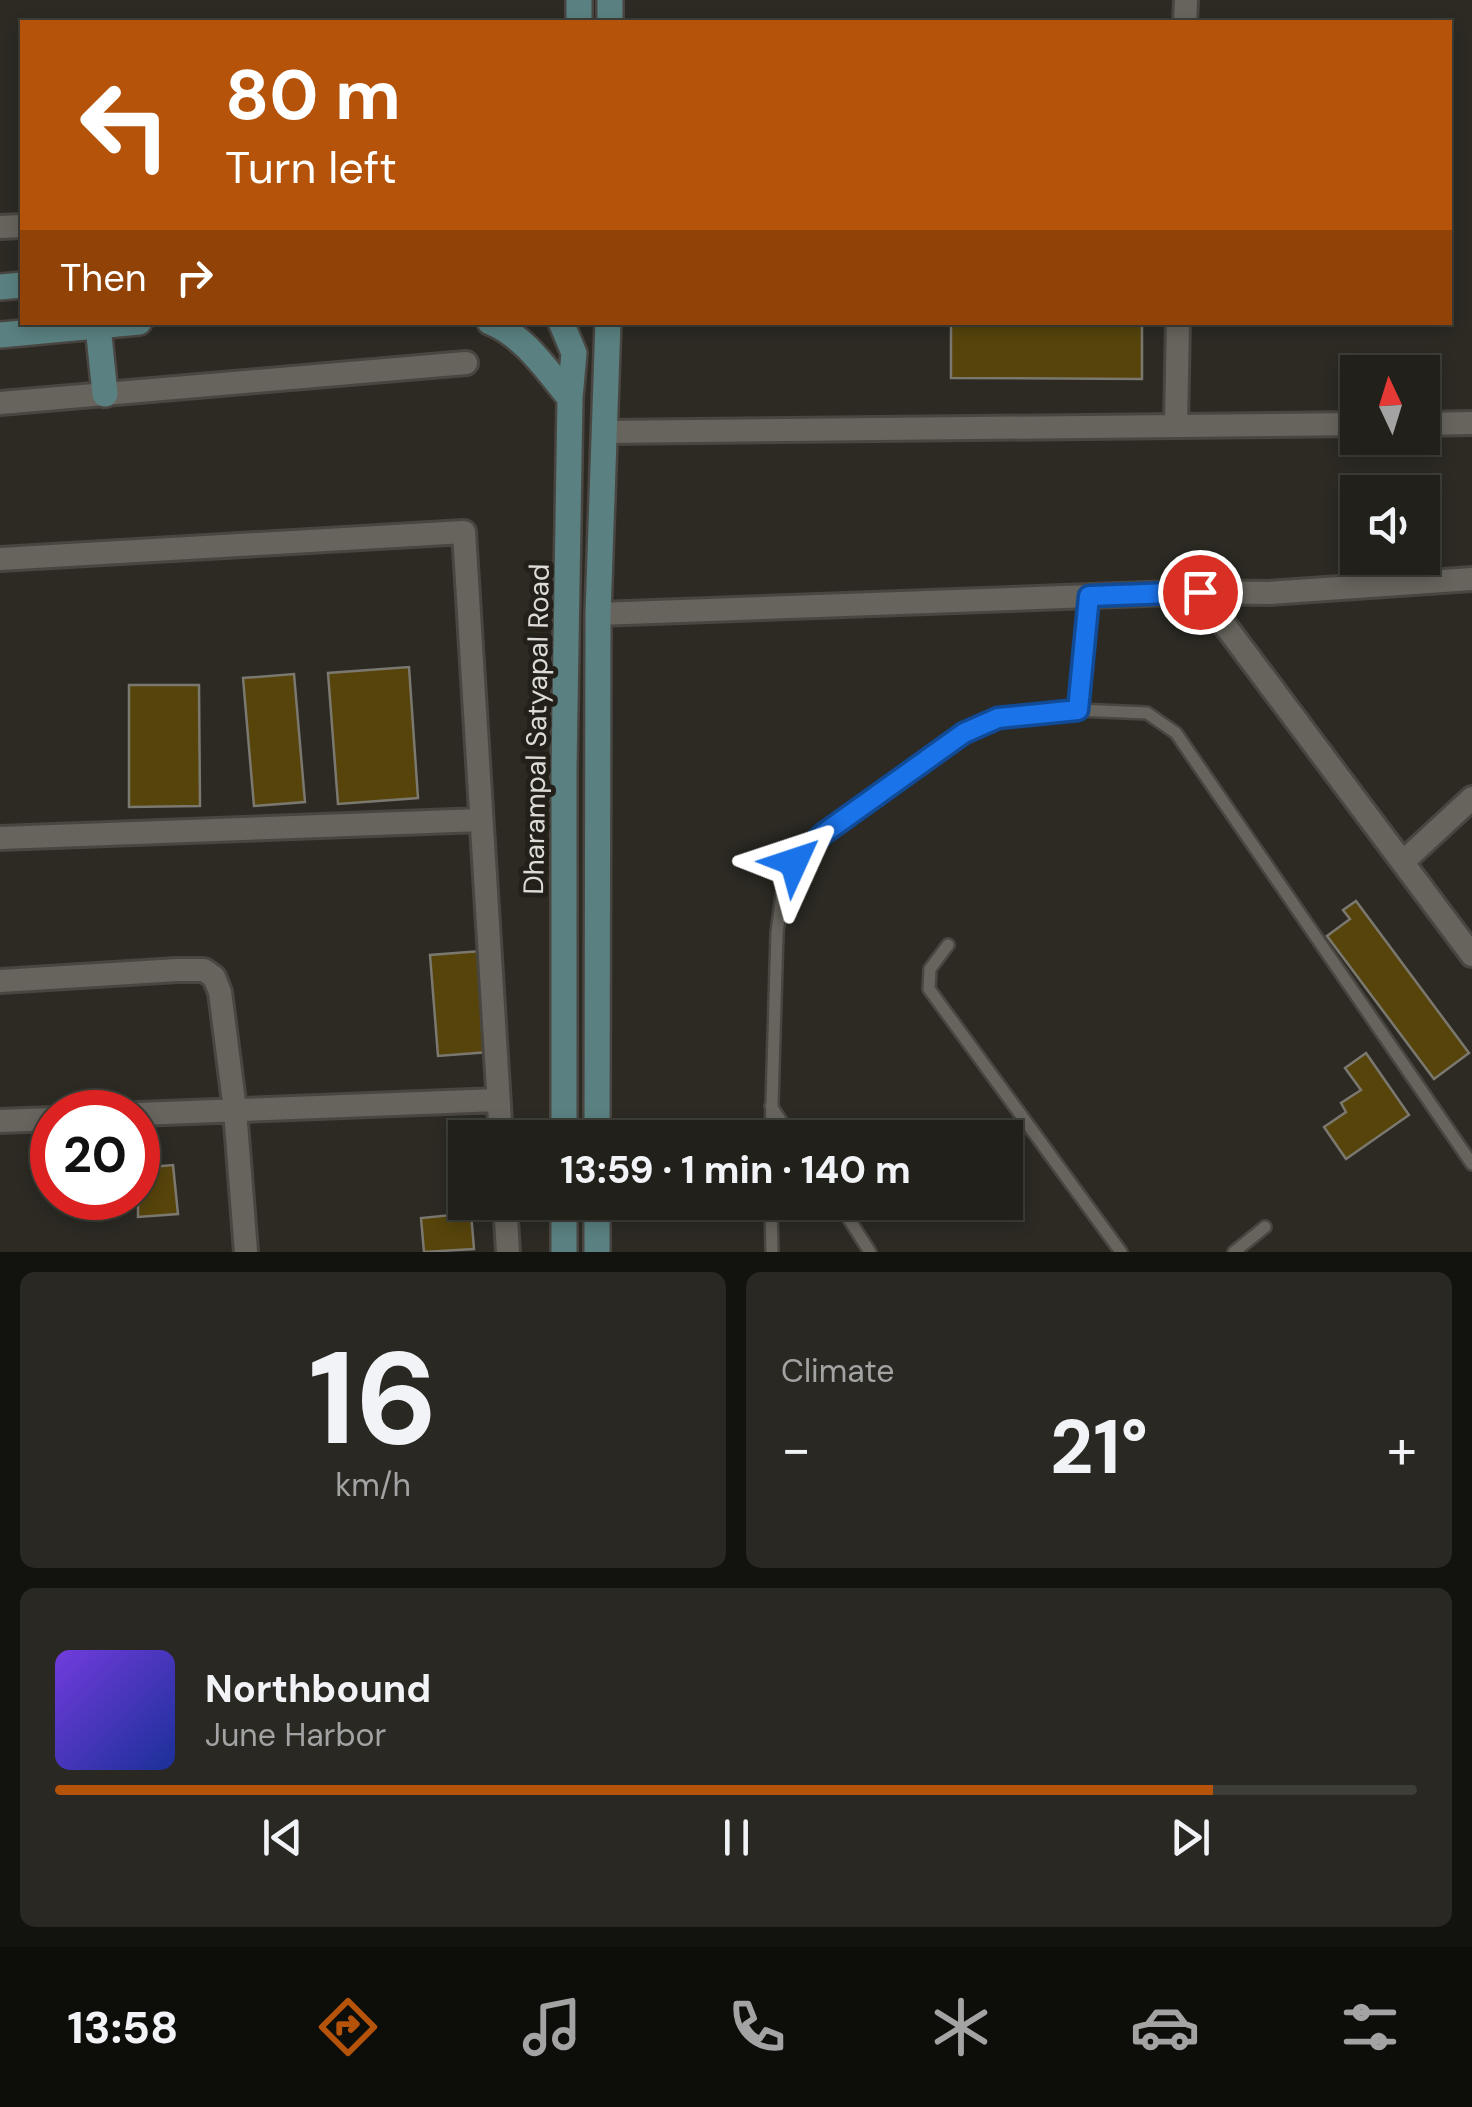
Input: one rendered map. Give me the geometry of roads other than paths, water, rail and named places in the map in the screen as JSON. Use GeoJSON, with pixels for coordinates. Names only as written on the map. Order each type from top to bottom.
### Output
{"type":"FeatureCollection","features":[{"type":"Feature","properties":{"kind":"street"},"geometry":{"type":"LineString","coordinates":[[0,335],[108,325]]}},
{"type":"Feature","properties":{"kind":"street"},"geometry":{"type":"LineString","coordinates":[[495,325],[532,352],[570,398]]}},
{"type":"Feature","properties":{"kind":"street","name":"Dharampal Satyapal Road"},"geometry":{"type":"LineString","coordinates":[[562,325],[574,354],[564,768],[564,1120]]}},
{"type":"Feature","properties":{"kind":"street"},"geometry":{"type":"LineString","coordinates":[[597,1120],[598,614],[608,325]]}},
{"type":"Feature","properties":{"kind":"street"},"geometry":{"type":"LineString","coordinates":[[1176,424],[1178,325]]}},
{"type":"Feature","properties":{"kind":"street"},"geometry":{"type":"LineString","coordinates":[[98,326],[106,394]]}},
{"type":"Feature","properties":{"kind":"street"},"geometry":{"type":"LineString","coordinates":[[0,403],[466,363]]}},
{"type":"Feature","properties":{"kind":"street"},"geometry":{"type":"LineString","coordinates":[[606,432],[1340,424]]}},
{"type":"Feature","properties":{"kind":"street"},"geometry":{"type":"LineString","coordinates":[[1440,424],[1472,424]]}},
{"type":"Feature","properties":{"kind":"street"},"geometry":{"type":"LineString","coordinates":[[0,559],[464,532],[500,1120]]}},
{"type":"Feature","properties":{"kind":"street"},"geometry":{"type":"LineString","coordinates":[[598,614],[1200,592],[1268,593],[1472,579]]}},
{"type":"Feature","properties":{"kind":"street"},"geometry":{"type":"LineString","coordinates":[[1200,592],[1472,956]]}},
{"type":"Feature","properties":{"kind":"street"},"geometry":{"type":"LineString","coordinates":[[1404,860],[1472,798]]}},
{"type":"Feature","properties":{"kind":"street"},"geometry":{"type":"LineString","coordinates":[[0,838],[481,820]]}},
{"type":"Feature","properties":{"kind":"street"},"geometry":{"type":"LineString","coordinates":[[0,981],[204,970],[214,977],[220,992],[235,1110],[246,1252]]}},
{"type":"Feature","properties":{"kind":"street"},"geometry":{"type":"LineString","coordinates":[[160,1113],[498,1100]]}},
{"type":"Feature","properties":{"kind":"street"},"geometry":{"type":"LineString","coordinates":[[0,1121],[30,1119]]}},
{"type":"Feature","properties":{"kind":"street"},"geometry":{"type":"LineString","coordinates":[[506,1220],[508,1252]]}},
{"type":"Feature","properties":{"kind":"street"},"geometry":{"type":"LineString","coordinates":[[564,1220],[564,1252]]}},
{"type":"Feature","properties":{"kind":"street"},"geometry":{"type":"LineString","coordinates":[[597,1220],[597,1252]]}},
{"type":"Feature","properties":{"kind":"lane"},"geometry":{"type":"LineString","coordinates":[[1078,710],[1089,596]]}},
{"type":"Feature","properties":{"kind":"lane"},"geometry":{"type":"LineString","coordinates":[[770,1120],[776,933],[782,894],[794,862],[823,834],[964,733],[998,718],[1078,710],[1147,714],[1176,733],[1472,1164]]}},
{"type":"Feature","properties":{"kind":"lane"},"geometry":{"type":"LineString","coordinates":[[948,945],[930,969],[929,989],[1122,1252]]}},
{"type":"Feature","properties":{"kind":"lane"},"geometry":{"type":"LineString","coordinates":[[770,1106],[780,1120]]}},
{"type":"Feature","properties":{"kind":"lane"},"geometry":{"type":"LineString","coordinates":[[772,1220],[772,1252]]}},
{"type":"Feature","properties":{"kind":"lane"},"geometry":{"type":"LineString","coordinates":[[850,1220],[870,1252]]}},
{"type":"Feature","properties":{"kind":"lane"},"geometry":{"type":"LineString","coordinates":[[1234,1252],[1266,1228]]}}]}
